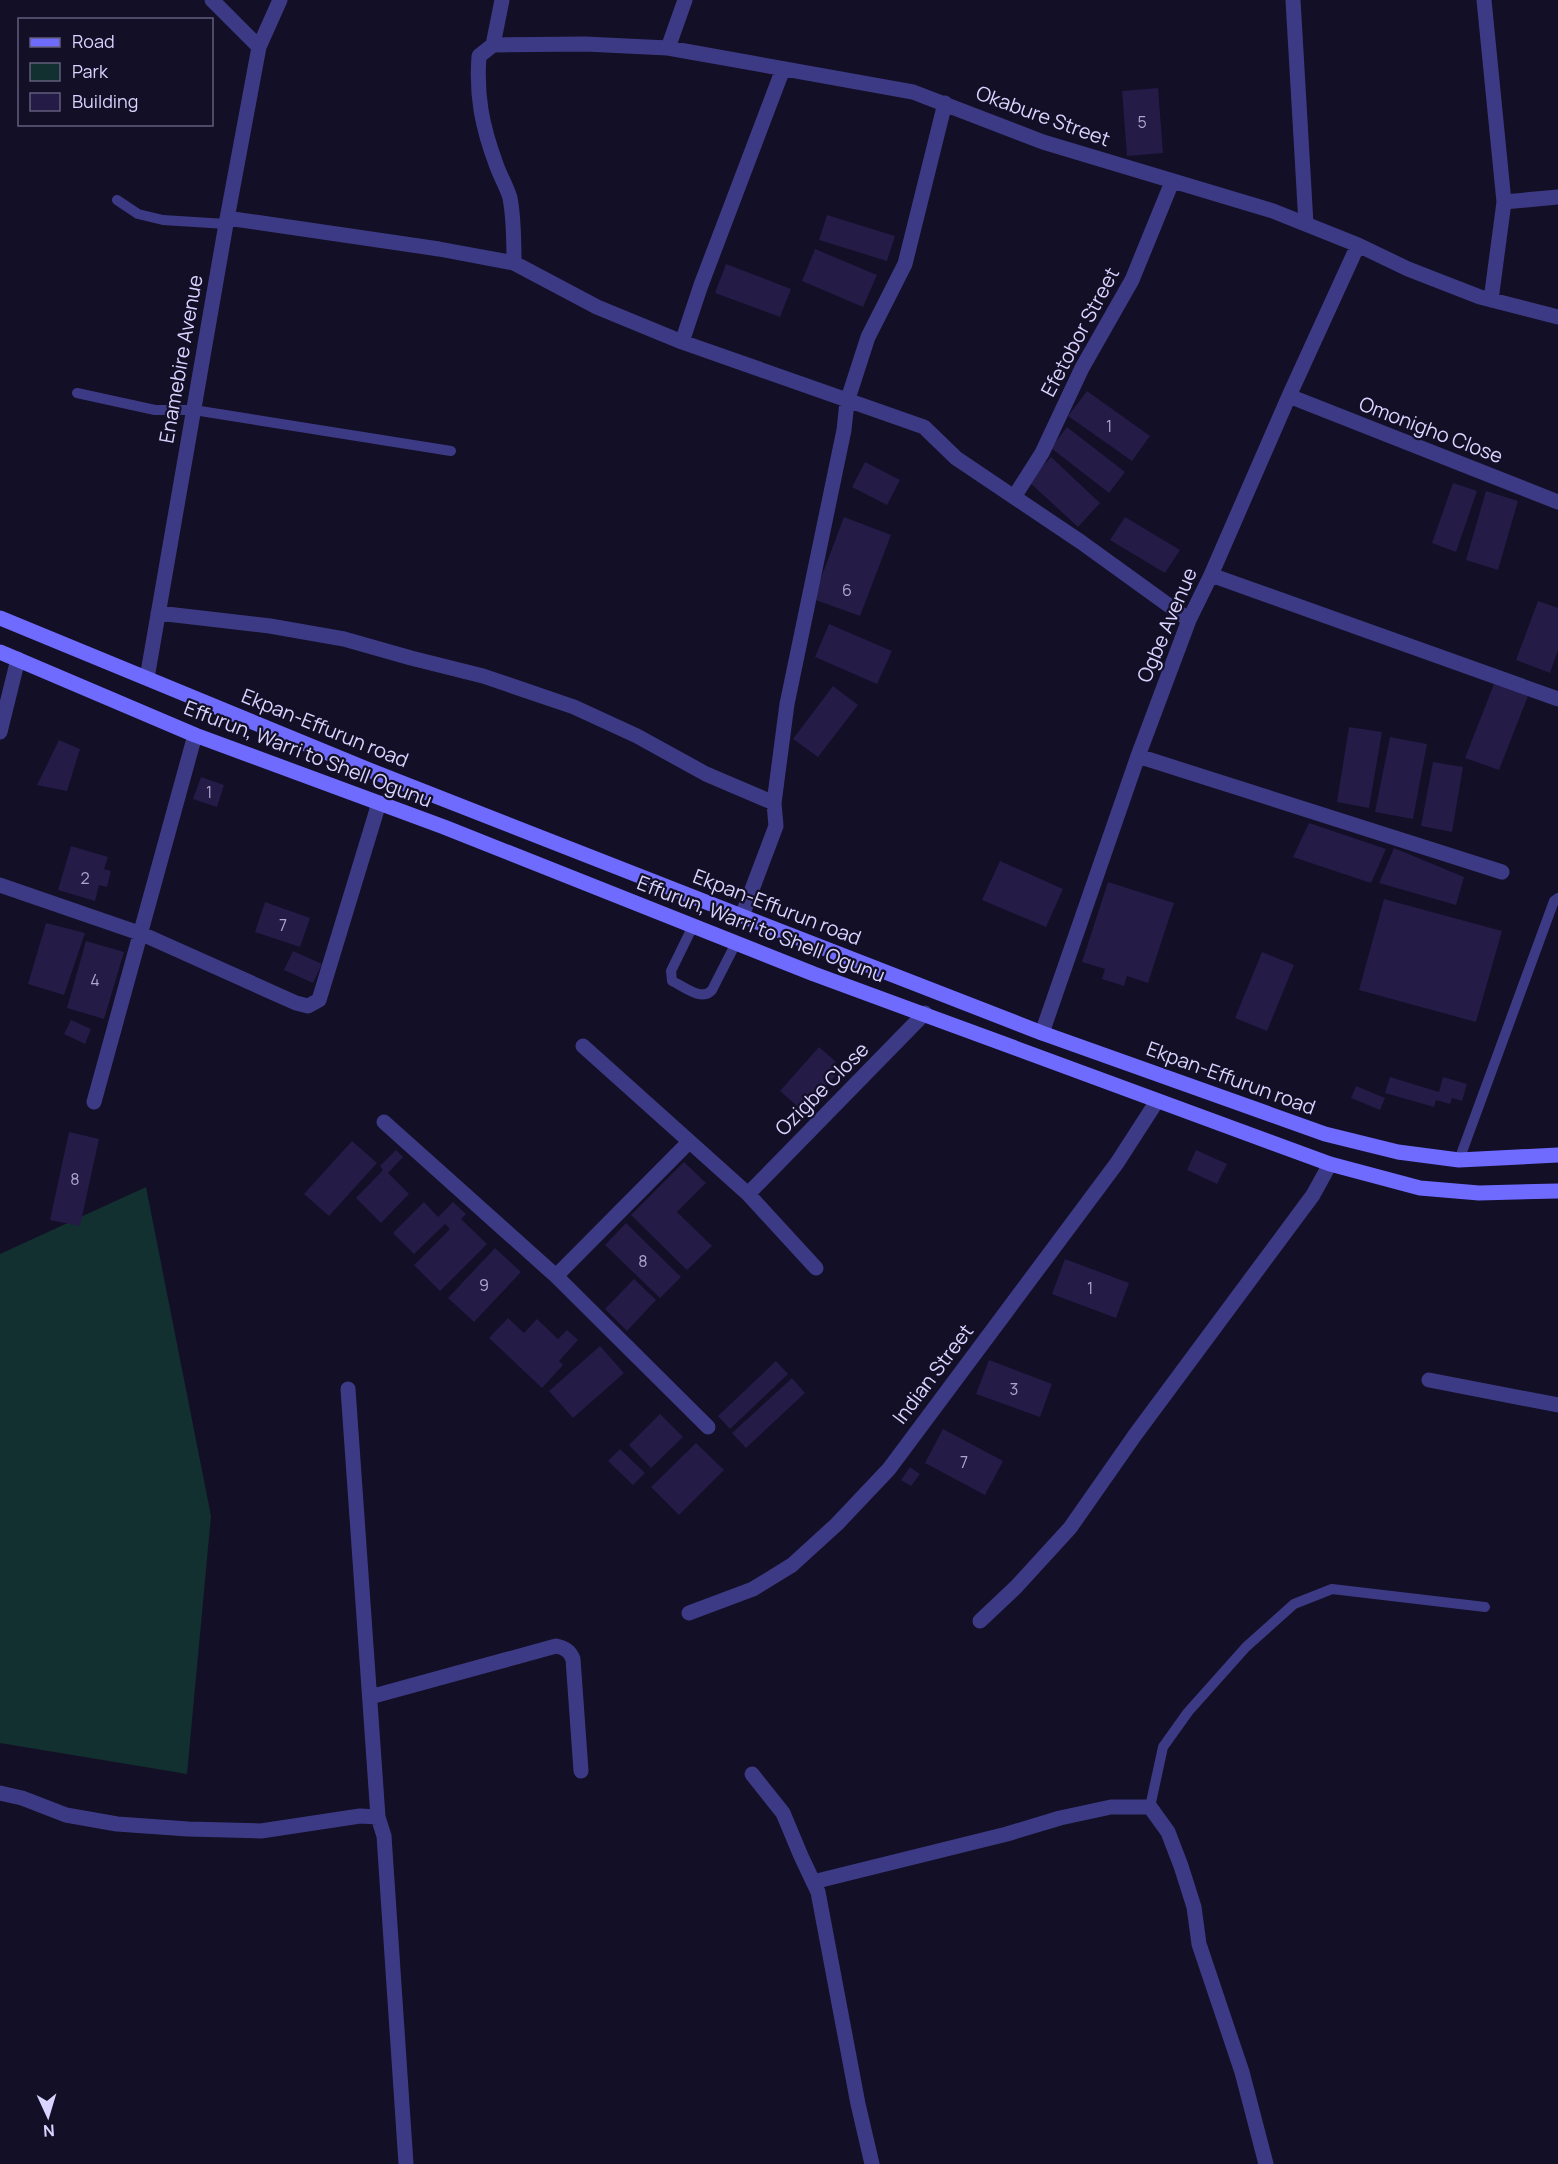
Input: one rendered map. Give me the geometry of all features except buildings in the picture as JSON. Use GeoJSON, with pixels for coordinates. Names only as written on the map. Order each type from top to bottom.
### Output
{"type":"FeatureCollection","features":[{"type":"Feature","properties":{"kind":"main road","name":"Ekpan-Effurun road"},"geometry":{"type":"LineString","coordinates":[[0,618],[369,770],[1041,1033],[1324,1134],[1398,1152],[1459,1160],[1558,1155]]}},
{"type":"Feature","properties":{"kind":"main road","name":"Effurun, Warri to Shell Ogunu"},"geometry":{"type":"LineString","coordinates":[[0,652],[195,735],[379,803],[814,974],[926,1013],[1330,1164],[1419,1188],[1479,1193],[1558,1191]]}},
{"type":"Feature","properties":{"kind":"street"},"geometry":{"type":"LineString","coordinates":[[212,0],[259,47]]}},
{"type":"Feature","properties":{"kind":"street","name":"Enamebire Avenue"},"geometry":{"type":"LineString","coordinates":[[147,678],[226,221],[259,47],[280,0]]}},
{"type":"Feature","properties":{"kind":"street"},"geometry":{"type":"LineString","coordinates":[[502,0],[493,45],[478,56],[477,84],[482,120],[496,165],[510,197],[514,263]]}},
{"type":"Feature","properties":{"kind":"street"},"geometry":{"type":"LineString","coordinates":[[668,48],[685,0]]}},
{"type":"Feature","properties":{"kind":"street"},"geometry":{"type":"LineString","coordinates":[[1293,0],[1306,224]]}},
{"type":"Feature","properties":{"kind":"street"},"geometry":{"type":"LineString","coordinates":[[1484,0],[1504,202],[1491,300]]}},
{"type":"Feature","properties":{"kind":"street","name":"Okabure Street"},"geometry":{"type":"LineString","coordinates":[[493,45],[585,44],[668,48],[913,92],[1043,142],[1273,211],[1358,245],[1408,269],[1491,300],[1558,317]]}},
{"type":"Feature","properties":{"kind":"street"},"geometry":{"type":"LineString","coordinates":[[682,342],[701,285],[783,69]]}},
{"type":"Feature","properties":{"kind":"street"},"geometry":{"type":"LineString","coordinates":[[742,916],[776,826],[774,803],[787,705],[848,402],[868,337],[905,264],[945,103]]}},
{"type":"Feature","properties":{"kind":"street","name":"Efetobor Street"},"geometry":{"type":"LineString","coordinates":[[1014,497],[1042,453],[1082,368],[1132,280],[1172,182]]}},
{"type":"Feature","properties":{"kind":"street"},"geometry":{"type":"LineString","coordinates":[[1504,202],[1558,197]]}},
{"type":"Feature","properties":{"kind":"street"},"geometry":{"type":"LineString","coordinates":[[226,221],[440,249],[514,263],[597,307],[682,342],[924,428],[956,458],[1189,620]]}},
{"type":"Feature","properties":{"kind":"street","name":"Ogbe Avenue"},"geometry":{"type":"LineString","coordinates":[[1041,1033],[1138,756],[1189,620],[1358,245]]}},
{"type":"Feature","properties":{"kind":"street","name":"Omonigho Close"},"geometry":{"type":"LineString","coordinates":[[1289,396],[1558,502]]}},
{"type":"Feature","properties":{"kind":"street"},"geometry":{"type":"LineString","coordinates":[[1211,575],[1558,699]]}},
{"type":"Feature","properties":{"kind":"street"},"geometry":{"type":"LineString","coordinates":[[158,613],[270,626],[344,639],[483,676],[574,707],[637,736],[705,774],[774,803]]}},
{"type":"Feature","properties":{"kind":"street"},"geometry":{"type":"LineString","coordinates":[[0,732],[18,659]]}},
{"type":"Feature","properties":{"kind":"street"},"geometry":{"type":"LineString","coordinates":[[94,1102],[195,735]]}},
{"type":"Feature","properties":{"kind":"street"},"geometry":{"type":"LineString","coordinates":[[1138,756],[1502,872]]}},
{"type":"Feature","properties":{"kind":"street"},"geometry":{"type":"LineString","coordinates":[[0,885],[142,934],[296,1003],[308,1005],[320,1000],[379,803]]}},
{"type":"Feature","properties":{"kind":"street","name":"Ozigbe Close"},"geometry":{"type":"LineString","coordinates":[[748,1194],[926,1013]]}},
{"type":"Feature","properties":{"kind":"street"},"geometry":{"type":"LineString","coordinates":[[583,1046],[748,1194],[816,1268]]}},
{"type":"Feature","properties":{"kind":"street","name":"Indian Street"},"geometry":{"type":"LineString","coordinates":[[689,1613],[753,1589],[792,1566],[837,1524],[889,1469],[1117,1163],[1157,1101]]}},
{"type":"Feature","properties":{"kind":"street"},"geometry":{"type":"LineString","coordinates":[[384,1122],[556,1276],[708,1427]]}},
{"type":"Feature","properties":{"kind":"street"},"geometry":{"type":"LineString","coordinates":[[556,1276],[689,1142]]}},
{"type":"Feature","properties":{"kind":"street"},"geometry":{"type":"LineString","coordinates":[[980,1621],[1016,1587],[1070,1528],[1135,1435],[1313,1195],[1330,1164]]}},
{"type":"Feature","properties":{"kind":"street"},"geometry":{"type":"LineString","coordinates":[[1429,1380],[1558,1405]]}},
{"type":"Feature","properties":{"kind":"street"},"geometry":{"type":"LineString","coordinates":[[348,1389],[378,1817],[384,1836],[406,2164]]}},
{"type":"Feature","properties":{"kind":"street"},"geometry":{"type":"LineString","coordinates":[[370,1697],[556,1646],[561,1647],[570,1652],[573,1659],[580,1771]]}},
{"type":"Feature","properties":{"kind":"street"},"geometry":{"type":"LineString","coordinates":[[752,1774],[783,1813],[818,1893],[858,2104],[872,2164]]}},
{"type":"Feature","properties":{"kind":"street"},"geometry":{"type":"LineString","coordinates":[[0,1793],[22,1798],[66,1815],[117,1824],[176,1828],[261,1831],[360,1816],[378,1817]]}},
{"type":"Feature","properties":{"kind":"street"},"geometry":{"type":"LineString","coordinates":[[813,1882],[1007,1834],[1060,1818],[1112,1807],[1150,1807],[1168,1832],[1181,1866],[1194,1907],[1199,1944],[1242,2072],[1266,2164]]}},
{"type":"Feature","properties":{"kind":"lane"},"geometry":{"type":"LineString","coordinates":[[117,200],[138,214],[163,220],[226,221]]}},
{"type":"Feature","properties":{"kind":"lane"},"geometry":{"type":"LineString","coordinates":[[77,393],[155,410],[194,410],[451,450]]}},
{"type":"Feature","properties":{"kind":"lane"},"geometry":{"type":"LineString","coordinates":[[1459,1160],[1554,901],[1558,898]]}},
{"type":"Feature","properties":{"kind":"lane"},"geometry":{"type":"LineString","coordinates":[[693,926],[670,976],[672,981],[702,996],[712,990],[736,943]]}},
{"type":"Feature","properties":{"kind":"lane"},"geometry":{"type":"LineString","coordinates":[[1150,1807],[1163,1747],[1188,1712],[1246,1647],[1294,1604],[1332,1589],[1485,1607]]}},
{"type":"Feature","properties":{"kind":"green space"},"geometry":{"type":"Polygon","coordinates":[[[146,1187],[211,1516],[187,1774],[0,1743],[0,1254],[146,1187]]]}}]}
